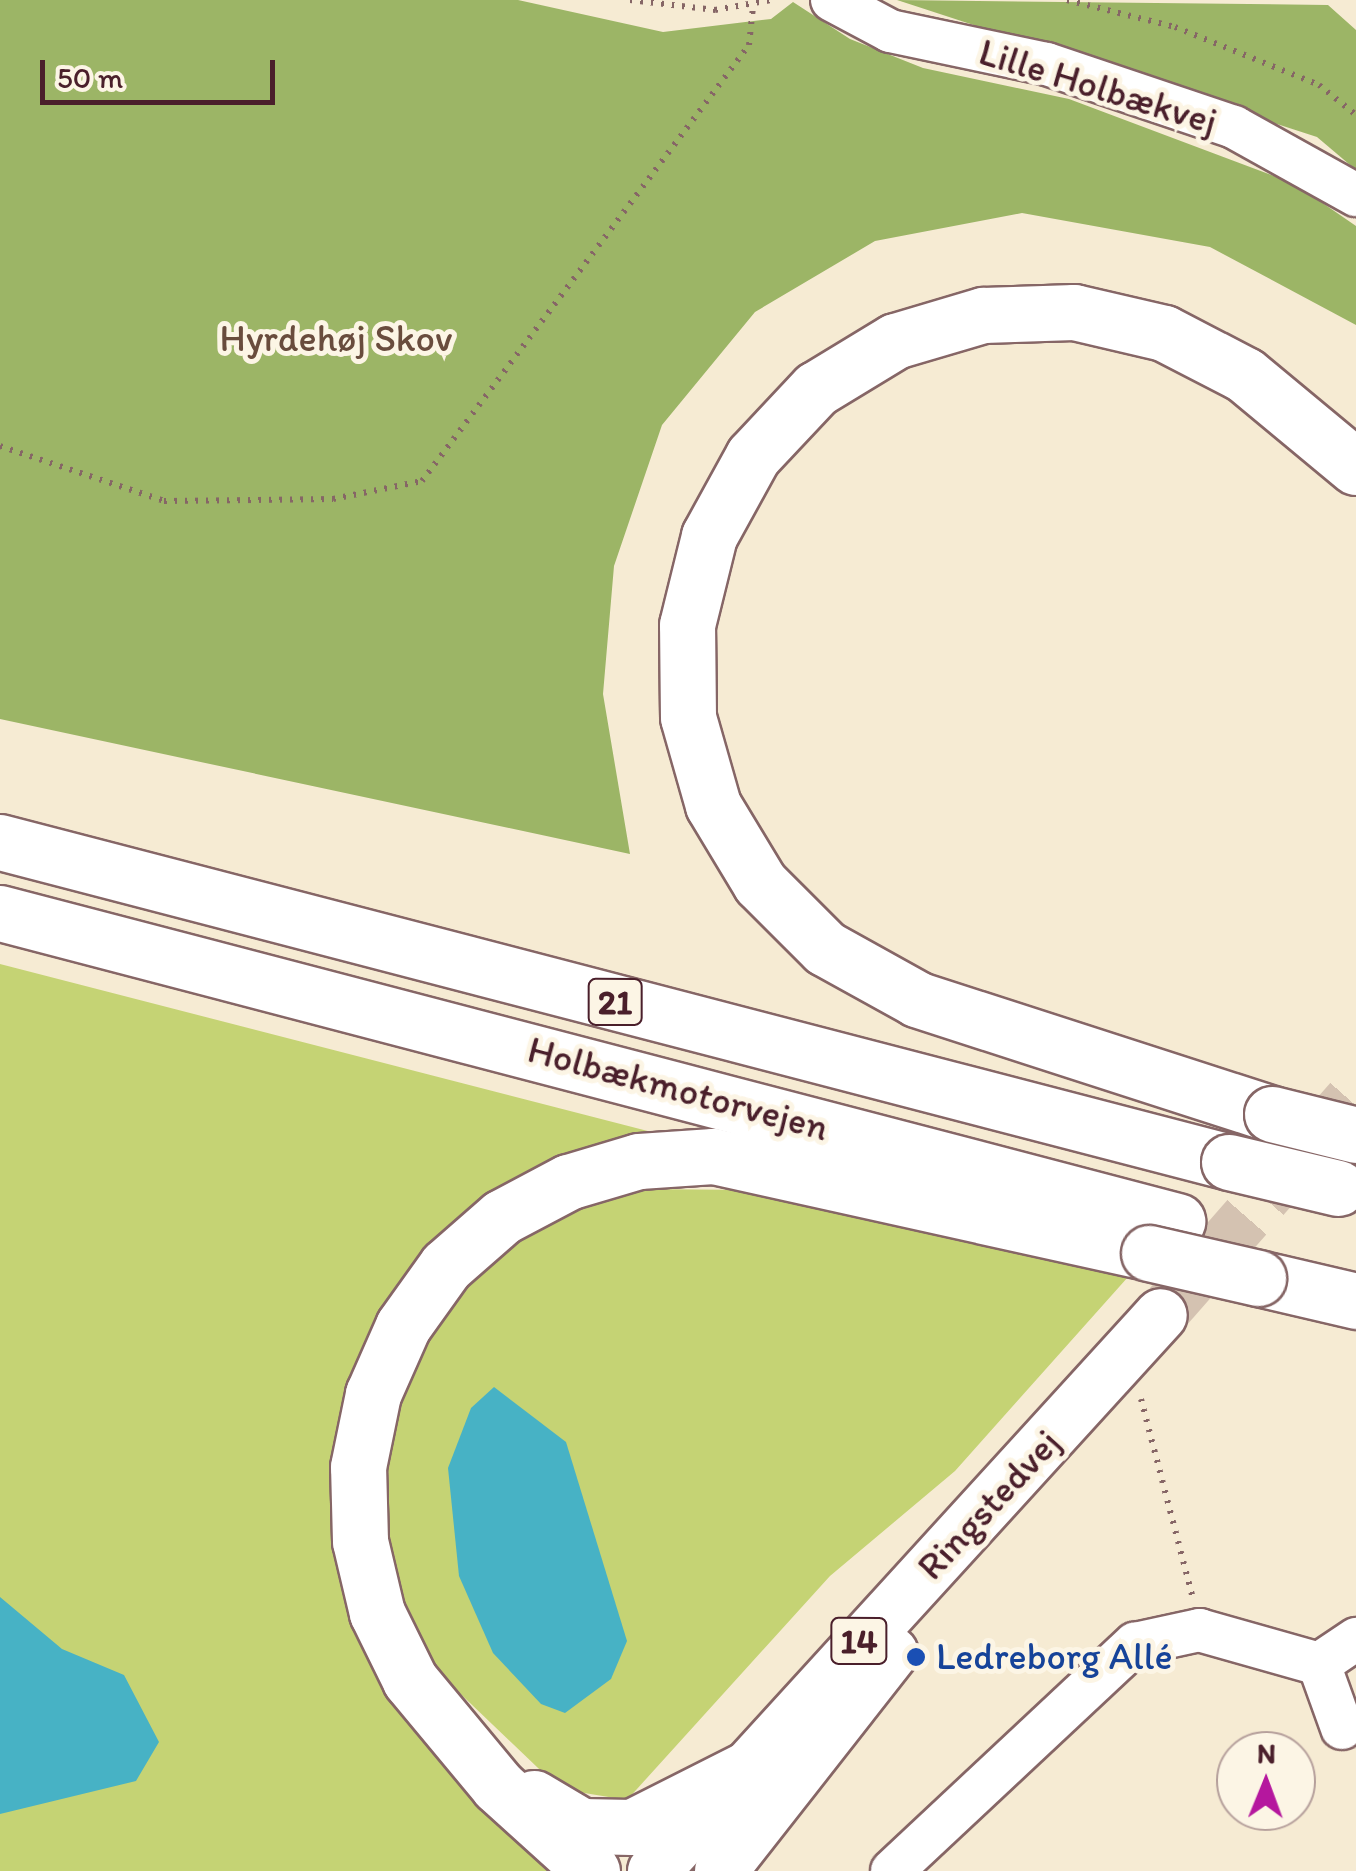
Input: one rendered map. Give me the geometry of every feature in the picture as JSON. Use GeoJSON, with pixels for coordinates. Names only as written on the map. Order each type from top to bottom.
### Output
{"type":"FeatureCollection","features":[{"type":"Feature","properties":{"kind":"highway"},"geometry":{"type":"LineString","coordinates":[[1348,464],[1245,375],[1164,332],[1074,312],[982,315],[894,341],[816,389],[766,442],[709,536],[687,625],[688,716],[713,805],[760,883],[825,948],[917,1000],[1272,1114],[1356,1135]]}},
{"type":"Feature","properties":{"kind":"highway","name":"Holbækmotorvejen"},"geometry":{"type":"LineString","coordinates":[[0,842],[1347,1191]]}},
{"type":"Feature","properties":{"kind":"highway","name":"Holbækmotorvejen"},"geometry":{"type":"LineString","coordinates":[[0,913],[1163,1237],[1271,1264],[1356,1268]]}},
{"type":"Feature","properties":{"kind":"highway"},"geometry":{"type":"LineString","coordinates":[[592,1871],[463,1743],[410,1680],[377,1613],[360,1541],[358,1467],[372,1394],[402,1326],[446,1266],[502,1218],[568,1182],[639,1161],[713,1156],[1163,1237]]}},
{"type":"Feature","properties":{"kind":"highway"},"geometry":{"type":"LineString","coordinates":[[1271,1264],[1356,1301]]}},
{"type":"Feature","properties":{"kind":"highway"},"geometry":{"type":"LineString","coordinates":[[463,1743],[581,1826],[632,1827],[745,1770]]}},
{"type":"Feature","properties":{"kind":"main road","name":"Ringstedvej"},"geometry":{"type":"LineString","coordinates":[[654,1871],[888,1608],[982,1519],[1161,1314]]}},
{"type":"Feature","properties":{"kind":"main road"},"geometry":{"type":"LineString","coordinates":[[722,1871],[917,1621],[982,1519]]}},
{"type":"Feature","properties":{"kind":"lane","name":"Lille Holbækvej"},"geometry":{"type":"LineString","coordinates":[[832,0],[890,31],[1047,64],[1234,128],[1356,195]]}},
{"type":"Feature","properties":{"kind":"lane"},"geometry":{"type":"LineString","coordinates":[[892,1871],[1135,1644],[1198,1630],[1320,1664],[1356,1640]]}},
{"type":"Feature","properties":{"kind":"lane"},"geometry":{"type":"LineString","coordinates":[[1320,1664],[1342,1728]]}},
{"type":"Feature","properties":{"kind":"path"},"geometry":{"type":"LineString","coordinates":[[630,0],[753,8],[771,0]]}},
{"type":"Feature","properties":{"kind":"path"},"geometry":{"type":"LineString","coordinates":[[1066,0],[1175,27],[1319,85],[1356,115]]}},
{"type":"Feature","properties":{"kind":"path"},"geometry":{"type":"LineString","coordinates":[[0,446],[164,501],[332,499],[422,482],[739,59],[753,8]]}},
{"type":"Feature","properties":{"kind":"path"},"geometry":{"type":"LineString","coordinates":[[1120,1362],[1148,1412],[1198,1630]]}},
{"type":"Feature","properties":{"kind":"green space","name":"Hyrdehøj Skov"},"geometry":{"type":"Polygon","coordinates":[[[0,0],[518,0],[663,32],[771,19],[793,2],[850,39],[923,68],[1069,99],[1295,184],[1356,226],[1356,325],[1210,247],[1022,213],[875,241],[755,312],[662,425],[614,566],[603,694],[630,854],[0,719],[0,0]]]}},
{"type":"Feature","properties":{"kind":"green space"},"geometry":{"type":"Polygon","coordinates":[[[897,0],[1328,5],[1356,30],[1356,170],[1317,137],[897,0]]]}},
{"type":"Feature","properties":{"kind":"green space"},"geometry":{"type":"Polygon","coordinates":[[[0,964],[671,1137],[401,1298],[345,1538],[566,1871],[0,1871],[0,964]]]}},
{"type":"Feature","properties":{"kind":"green space"},"geometry":{"type":"Polygon","coordinates":[[[638,1189],[750,1190],[1128,1277],[955,1471],[830,1576],[627,1800],[560,1789],[424,1659],[384,1546],[384,1426],[441,1306],[525,1229],[638,1189]]]}},
{"type":"Feature","properties":{"kind":"water"},"geometry":{"type":"Polygon","coordinates":[[[494,1387],[566,1442],[627,1641],[611,1679],[565,1713],[541,1704],[493,1653],[459,1576],[448,1468],[471,1408],[494,1387]]]}},
{"type":"Feature","properties":{"kind":"water"},"geometry":{"type":"Polygon","coordinates":[[[0,1597],[62,1649],[124,1675],[159,1742],[136,1781],[0,1814],[0,1597]]]}},
{"type":"Feature","properties":{"kind":"tunnel"},"geometry":{"type":"LineString","coordinates":[[1161,1315],[1356,1093]]}},
{"type":"Feature","properties":{"kind":"place","name":"Ledreborg Allé"},"geometry":{"type":"Point","coordinates":[916,1657]}}]}
